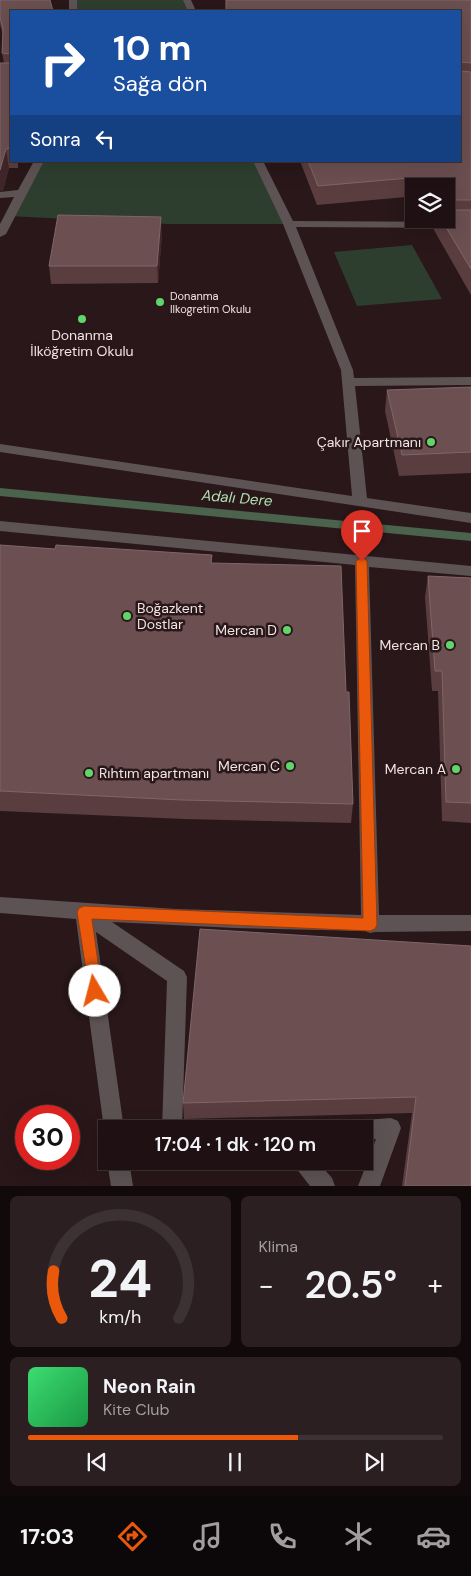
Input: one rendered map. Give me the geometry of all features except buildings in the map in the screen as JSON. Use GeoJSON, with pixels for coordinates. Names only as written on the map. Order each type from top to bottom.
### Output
{"type":"FeatureCollection","features":[{"type":"Feature","properties":{"kind":"street"},"geometry":{"type":"LineString","coordinates":[[0,234],[38,162]]}},
{"type":"Feature","properties":{"kind":"street"},"geometry":{"type":"LineString","coordinates":[[258,162],[289,224],[347,370],[360,502]]}},
{"type":"Feature","properties":{"kind":"street"},"geometry":{"type":"LineString","coordinates":[[0,194],[22,194]]}},
{"type":"Feature","properties":{"kind":"street"},"geometry":{"type":"LineString","coordinates":[[289,224],[471,225]]}},
{"type":"Feature","properties":{"kind":"street"},"geometry":{"type":"LineString","coordinates":[[348,382],[471,381]]}},
{"type":"Feature","properties":{"kind":"street"},"geometry":{"type":"LineString","coordinates":[[0,448],[471,518]]}},
{"type":"Feature","properties":{"kind":"street"},"geometry":{"type":"LineString","coordinates":[[0,526],[471,572]]}},
{"type":"Feature","properties":{"kind":"street"},"geometry":{"type":"LineString","coordinates":[[362,561],[370,925]]}},
{"type":"Feature","properties":{"kind":"street"},"geometry":{"type":"LineString","coordinates":[[0,905],[84,912],[370,925],[471,923]]}},
{"type":"Feature","properties":{"kind":"street"},"geometry":{"type":"LineString","coordinates":[[84,912],[113,1120]]}},
{"type":"Feature","properties":{"kind":"street"},"geometry":{"type":"LineString","coordinates":[[84,912],[177,977],[172,1120]]}},
{"type":"Feature","properties":{"kind":"street"},"geometry":{"type":"LineString","coordinates":[[369,1186],[391,1128],[373,1129]]}},
{"type":"Feature","properties":{"kind":"street"},"geometry":{"type":"LineString","coordinates":[[119,1170],[122,1186]]}},
{"type":"Feature","properties":{"kind":"street"},"geometry":{"type":"LineString","coordinates":[[311,1170],[324,1186]]}},
{"type":"Feature","properties":{"kind":"green space"},"geometry":{"type":"Polygon","coordinates":[[[73,0],[187,0],[191,10],[73,10],[73,0]]]}},
{"type":"Feature","properties":{"kind":"green space"},"geometry":{"type":"Polygon","coordinates":[[[38,162],[258,162],[289,224],[167,224],[8,216],[38,162]]]}},
{"type":"Feature","properties":{"kind":"green space"},"geometry":{"type":"Polygon","coordinates":[[[412,245],[442,299],[357,306],[334,252],[412,245]]]}},
{"type":"Feature","properties":{"kind":"waterway","name":"Adalı Dere"},"geometry":{"type":"LineString","coordinates":[[0,492],[471,537]]}},
{"type":"Feature","properties":{"kind":"place","name":"Donanma Ilkogretim Okulu"},"geometry":{"type":"Point","coordinates":[160,302]}},
{"type":"Feature","properties":{"kind":"place","name":"Donanma İlköğretim Okulu"},"geometry":{"type":"Point","coordinates":[82,319]}},
{"type":"Feature","properties":{"kind":"place","name":"Çakır Apartmanı"},"geometry":{"type":"Point","coordinates":[431,442]}},
{"type":"Feature","properties":{"kind":"place","name":"Boğazkent Dostlar"},"geometry":{"type":"Point","coordinates":[127,616]}},
{"type":"Feature","properties":{"kind":"place","name":"Mercan D"},"geometry":{"type":"Point","coordinates":[287,630]}},
{"type":"Feature","properties":{"kind":"place","name":"Mercan B"},"geometry":{"type":"Point","coordinates":[450,645]}},
{"type":"Feature","properties":{"kind":"place","name":"Mercan C"},"geometry":{"type":"Point","coordinates":[290,766]}},
{"type":"Feature","properties":{"kind":"place","name":"Mercan A"},"geometry":{"type":"Point","coordinates":[456,769]}},
{"type":"Feature","properties":{"kind":"place","name":"Rıhtım apartmanı"},"geometry":{"type":"Point","coordinates":[89,773]}},
{"type":"Feature","properties":{"kind":"route"},"geometry":{"type":"LineString","coordinates":[[95,991],[84,912],[370,925],[362,561]]}}]}
